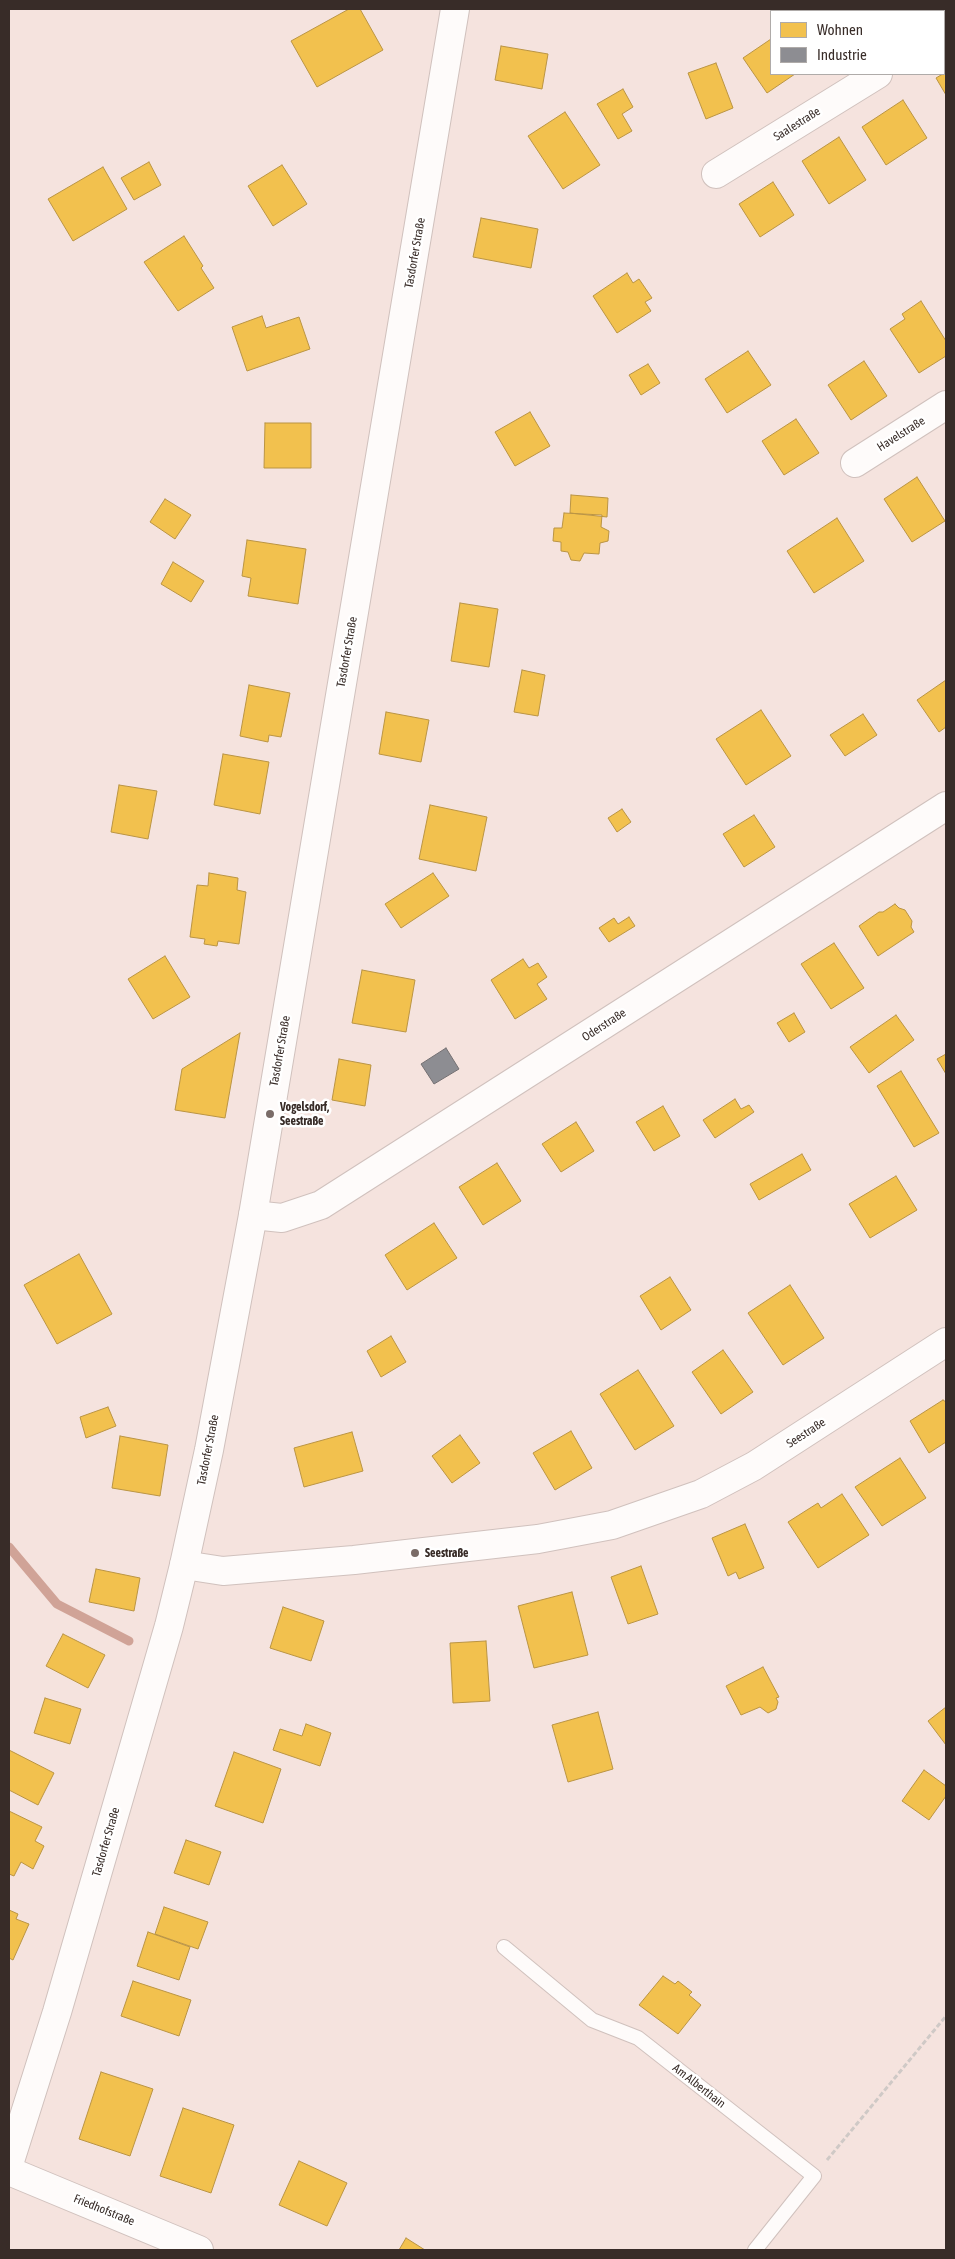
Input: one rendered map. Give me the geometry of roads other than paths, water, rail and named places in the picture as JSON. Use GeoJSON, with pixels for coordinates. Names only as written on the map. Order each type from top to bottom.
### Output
{"type":"FeatureCollection","features":[{"type":"Feature","properties":{"kind":"main road","name":"Tasdorfer Straße"},"geometry":{"type":"LineString","coordinates":[[9,2164],[57,2012],[184,1565],[209,1450],[252,1215],[456,9]]}},
{"type":"Feature","properties":{"kind":"main road","name":"Saalestraße"},"geometry":{"type":"LineString","coordinates":[[716,174],[876,75]]}},
{"type":"Feature","properties":{"kind":"main road","name":"Havelstraße"},"geometry":{"type":"LineString","coordinates":[[855,463],[946,405]]}},
{"type":"Feature","properties":{"kind":"main road","name":"Oderstraße"},"geometry":{"type":"LineString","coordinates":[[252,1215],[282,1218],[321,1205],[946,806]]}},
{"type":"Feature","properties":{"kind":"main road","name":"Seestraße"},"geometry":{"type":"LineString","coordinates":[[184,1565],[223,1571],[354,1560],[538,1539],[612,1525],[701,1494],[754,1466],[946,1342]]}},
{"type":"Feature","properties":{"kind":"main road","name":"Friedhofstraße"},"geometry":{"type":"LineString","coordinates":[[9,2171],[199,2250]]}},
{"type":"Feature","properties":{"kind":"lane","name":"Am Alberthain"},"geometry":{"type":"LineString","coordinates":[[504,1947],[592,2020],[638,2038],[814,2176],[755,2250]]}},
{"type":"Feature","properties":{"kind":"waterway"},"geometry":{"type":"LineString","coordinates":[[9,1547],[57,1604],[129,1641]]}},
{"type":"Feature","properties":{"kind":"place","name":"Vogelsdorf, Seestraße"},"geometry":{"type":"Point","coordinates":[270,1114]}},
{"type":"Feature","properties":{"kind":"place","name":"Seestraße"},"geometry":{"type":"Point","coordinates":[415,1553]}}]}
